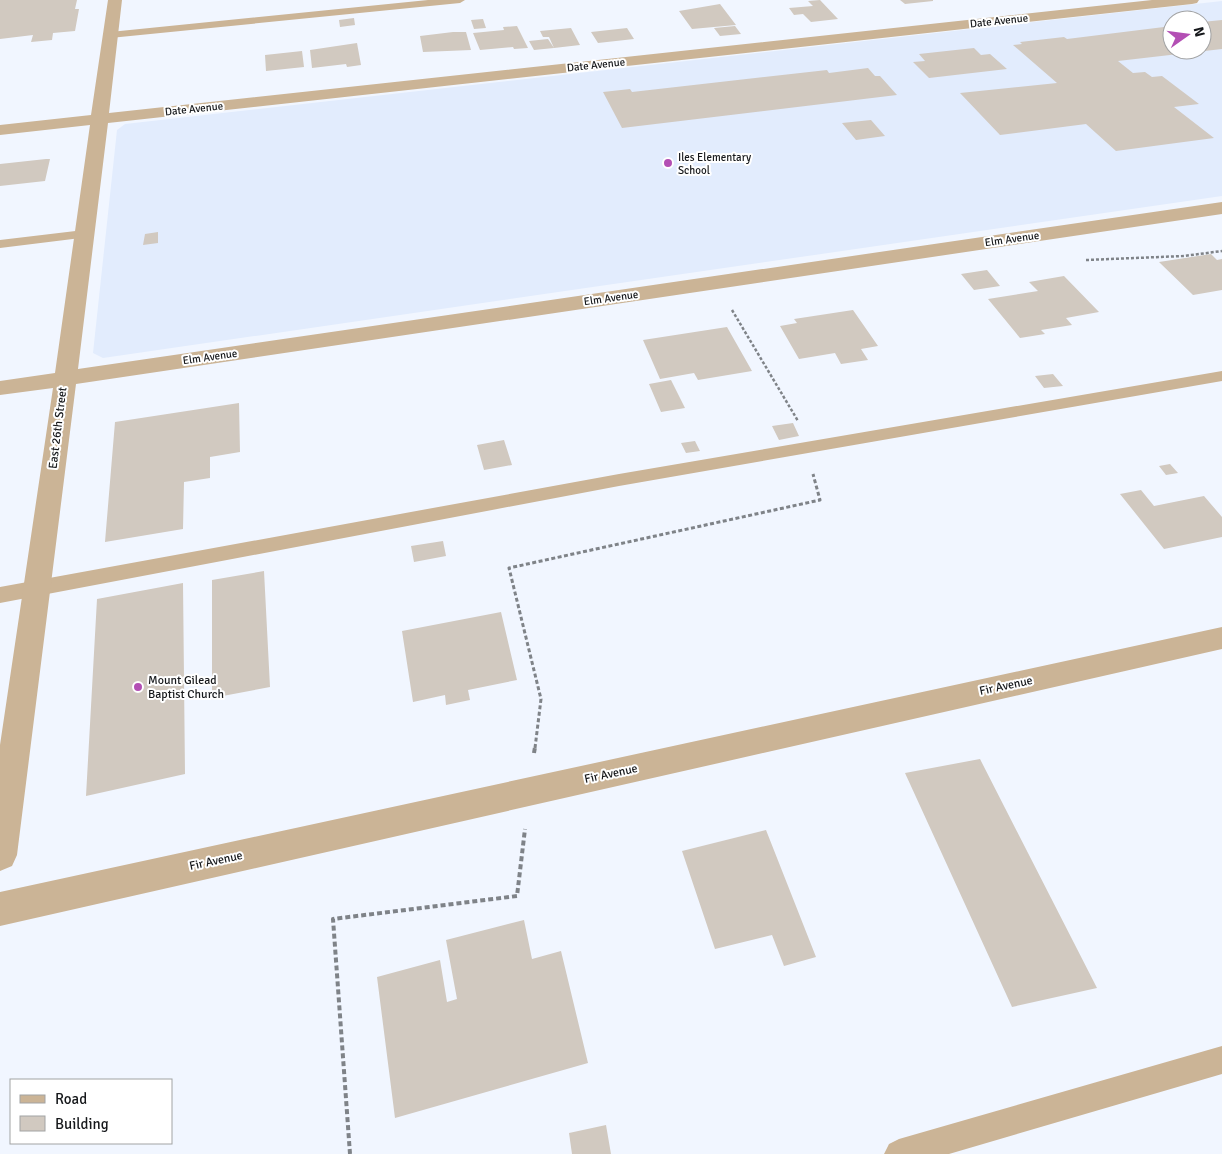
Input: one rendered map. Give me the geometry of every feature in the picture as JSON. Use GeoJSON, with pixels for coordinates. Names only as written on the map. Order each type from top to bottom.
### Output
{"type":"FeatureCollection","features":[{"type":"Feature","properties":{"kind":"street","name":"East 26th Street"},"geometry":{"type":"LineString","coordinates":[[0,856],[38,588],[115,0]]}},
{"type":"Feature","properties":{"kind":"street","name":"Date Avenue"},"geometry":{"type":"LineString","coordinates":[[0,130],[1192,0]]}},
{"type":"Feature","properties":{"kind":"street","name":"Elm Avenue"},"geometry":{"type":"LineString","coordinates":[[0,388],[1222,208]]}},
{"type":"Feature","properties":{"kind":"street","name":"Fir Avenue"},"geometry":{"type":"LineString","coordinates":[[0,909],[1222,638]]}},
{"type":"Feature","properties":{"kind":"lane"},"geometry":{"type":"LineString","coordinates":[[110,35],[460,0]]}},
{"type":"Feature","properties":{"kind":"lane"},"geometry":{"type":"LineString","coordinates":[[0,244],[84,234]]}},
{"type":"Feature","properties":{"kind":"lane"},"geometry":{"type":"LineString","coordinates":[[0,595],[619,480],[1222,376]]}},
{"type":"Feature","properties":{"kind":"lane"},"geometry":{"type":"LineString","coordinates":[[899,1154],[1222,1060]]}},
{"type":"Feature","properties":{"kind":"path"},"geometry":{"type":"LineString","coordinates":[[1076,260],[1184,256],[1222,251]]}},
{"type":"Feature","properties":{"kind":"path"},"geometry":{"type":"LineString","coordinates":[[742,308],[732,309],[801,427]]}},
{"type":"Feature","properties":{"kind":"path"},"geometry":{"type":"LineString","coordinates":[[534,758],[541,699],[509,568],[820,500],[813,472]]}},
{"type":"Feature","properties":{"kind":"path"},"geometry":{"type":"LineString","coordinates":[[350,1154],[333,919],[517,896],[525,827]]}},
{"type":"Feature","properties":{"kind":"shaded area","name":"Iles Elementary School"},"geometry":{"type":"Polygon","coordinates":[[[1222,1],[1222,196],[103,358],[93,353],[117,130],[125,124],[1222,1]]]}},
{"type":"Feature","properties":{"kind":"building"},"geometry":{"type":"Polygon","coordinates":[[[0,0],[77,0],[75,9],[79,9],[75,31],[53,33],[52,40],[31,42],[33,35],[0,39],[0,0]]]}},
{"type":"Feature","properties":{"kind":"building"},"geometry":{"type":"Polygon","coordinates":[[[820,0],[838,19],[811,22],[803,14],[794,15],[789,8],[813,6],[808,1],[820,0]]]}},
{"type":"Feature","properties":{"kind":"building"},"geometry":{"type":"Polygon","coordinates":[[[900,0],[933,0],[933,1],[905,4],[900,0]]]}},
{"type":"Feature","properties":{"kind":"building"},"geometry":{"type":"Polygon","coordinates":[[[720,4],[736,25],[692,29],[679,11],[720,4]]]}},
{"type":"Feature","properties":{"kind":"building"},"geometry":{"type":"Polygon","coordinates":[[[354,18],[355,25],[340,27],[339,20],[354,18]]]}},
{"type":"Feature","properties":{"kind":"building"},"geometry":{"type":"Polygon","coordinates":[[[483,19],[486,28],[474,29],[471,20],[483,19]]]}},
{"type":"Feature","properties":{"kind":"building"},"geometry":{"type":"Polygon","coordinates":[[[1222,20],[1222,49],[1212,50],[1212,21],[1222,20]]]}},
{"type":"Feature","properties":{"kind":"building"},"geometry":{"type":"Polygon","coordinates":[[[517,26],[528,48],[514,49],[513,47],[480,50],[473,33],[504,30],[503,27],[517,26]]]}},
{"type":"Feature","properties":{"kind":"building"},"geometry":{"type":"Polygon","coordinates":[[[735,26],[741,34],[720,36],[714,28],[735,26]]]}},
{"type":"Feature","properties":{"kind":"building"},"geometry":{"type":"Polygon","coordinates":[[[1162,27],[1162,56],[1118,61],[1133,73],[1145,72],[1152,77],[1162,76],[1199,104],[1174,107],[1214,138],[1116,151],[1086,124],[1000,135],[960,93],[1057,83],[1013,45],[1022,44],[1020,42],[1064,37],[1067,39],[1162,27]]]}},
{"type":"Feature","properties":{"kind":"building"},"geometry":{"type":"Polygon","coordinates":[[[571,28],[580,45],[554,48],[549,37],[543,37],[540,31],[571,28]]]}},
{"type":"Feature","properties":{"kind":"building"},"geometry":{"type":"Polygon","coordinates":[[[627,28],[634,39],[598,43],[591,32],[627,28]]]}},
{"type":"Feature","properties":{"kind":"building"},"geometry":{"type":"Polygon","coordinates":[[[466,32],[471,50],[423,52],[420,36],[466,32]]]}},
{"type":"Feature","properties":{"kind":"building"},"geometry":{"type":"Polygon","coordinates":[[[548,39],[554,48],[534,50],[529,41],[548,39]]]}},
{"type":"Feature","properties":{"kind":"building"},"geometry":{"type":"Polygon","coordinates":[[[357,43],[361,65],[347,67],[346,64],[312,68],[310,50],[357,43]]]}},
{"type":"Feature","properties":{"kind":"building"},"geometry":{"type":"Polygon","coordinates":[[[974,48],[981,55],[990,54],[1007,69],[929,78],[913,62],[925,61],[919,54],[974,48]]]}},
{"type":"Feature","properties":{"kind":"building"},"geometry":{"type":"Polygon","coordinates":[[[302,51],[304,67],[266,71],[265,55],[302,51]]]}},
{"type":"Feature","properties":{"kind":"building"},"geometry":{"type":"Polygon","coordinates":[[[868,68],[875,76],[880,76],[897,95],[622,128],[603,92],[630,89],[632,92],[827,70],[829,73],[868,68]]]}},
{"type":"Feature","properties":{"kind":"building"},"geometry":{"type":"Polygon","coordinates":[[[871,120],[885,136],[856,140],[842,123],[871,120]]]}},
{"type":"Feature","properties":{"kind":"building"},"geometry":{"type":"Polygon","coordinates":[[[50,159],[45,181],[0,186],[0,164],[50,159]]]}},
{"type":"Feature","properties":{"kind":"building"},"geometry":{"type":"Polygon","coordinates":[[[158,232],[158,243],[143,245],[145,234],[158,232]]]}},
{"type":"Feature","properties":{"kind":"building"},"geometry":{"type":"Polygon","coordinates":[[[1211,254],[1217,260],[1222,259],[1222,290],[1193,295],[1159,262],[1211,254]]]}},
{"type":"Feature","properties":{"kind":"building"},"geometry":{"type":"Polygon","coordinates":[[[987,270],[1000,286],[974,290],[961,274],[987,270]]]}},
{"type":"Feature","properties":{"kind":"building"},"geometry":{"type":"Polygon","coordinates":[[[1064,276],[1099,312],[1066,318],[1072,325],[1041,330],[1045,334],[1020,338],[988,299],[1038,291],[1029,282],[1064,276]]]}},
{"type":"Feature","properties":{"kind":"building"},"geometry":{"type":"Polygon","coordinates":[[[853,310],[878,346],[861,349],[868,360],[841,364],[835,353],[799,359],[780,326],[797,323],[794,319],[853,310]]]}},
{"type":"Feature","properties":{"kind":"building"},"geometry":{"type":"Polygon","coordinates":[[[727,327],[752,371],[698,380],[694,373],[660,379],[643,340],[727,327]]]}},
{"type":"Feature","properties":{"kind":"building"},"geometry":{"type":"Polygon","coordinates":[[[1053,374],[1063,386],[1044,388],[1035,376],[1053,374]]]}},
{"type":"Feature","properties":{"kind":"building"},"geometry":{"type":"Polygon","coordinates":[[[671,380],[685,408],[661,412],[649,384],[671,380]]]}},
{"type":"Feature","properties":{"kind":"building"},"geometry":{"type":"Polygon","coordinates":[[[239,403],[240,452],[210,457],[210,478],[184,482],[183,529],[105,542],[115,422],[239,403]]]}},
{"type":"Feature","properties":{"kind":"building"},"geometry":{"type":"Polygon","coordinates":[[[793,423],[799,436],[779,440],[772,426],[793,423]]]}},
{"type":"Feature","properties":{"kind":"building"},"geometry":{"type":"Polygon","coordinates":[[[504,440],[512,465],[484,470],[477,445],[504,440]]]}},
{"type":"Feature","properties":{"kind":"building"},"geometry":{"type":"Polygon","coordinates":[[[695,441],[700,451],[686,453],[681,443],[695,441]]]}},
{"type":"Feature","properties":{"kind":"building"},"geometry":{"type":"Polygon","coordinates":[[[1170,464],[1178,473],[1166,475],[1159,466],[1170,464]]]}},
{"type":"Feature","properties":{"kind":"building"},"geometry":{"type":"Polygon","coordinates":[[[1141,490],[1154,506],[1204,496],[1222,517],[1222,537],[1164,549],[1120,494],[1141,490]]]}},
{"type":"Feature","properties":{"kind":"building"},"geometry":{"type":"Polygon","coordinates":[[[443,541],[446,556],[414,562],[411,546],[443,541]]]}},
{"type":"Feature","properties":{"kind":"building"},"geometry":{"type":"Polygon","coordinates":[[[264,571],[270,687],[212,698],[212,580],[264,571]]]}},
{"type":"Feature","properties":{"kind":"building","name":"Mount Gilead Baptist Church"},"geometry":{"type":"Polygon","coordinates":[[[183,583],[185,774],[86,796],[97,599],[183,583]]]}},
{"type":"Feature","properties":{"kind":"building"},"geometry":{"type":"Polygon","coordinates":[[[501,612],[517,680],[468,690],[470,700],[446,705],[445,695],[413,702],[402,631],[501,612]]]}},
{"type":"Feature","properties":{"kind":"building"},"geometry":{"type":"Polygon","coordinates":[[[980,759],[1097,988],[1012,1007],[905,773],[980,759]]]}},
{"type":"Feature","properties":{"kind":"building"},"geometry":{"type":"Polygon","coordinates":[[[766,830],[816,957],[784,966],[772,935],[715,949],[682,851],[766,830]]]}},
{"type":"Feature","properties":{"kind":"building"},"geometry":{"type":"Polygon","coordinates":[[[524,920],[532,959],[561,951],[588,1063],[395,1118],[377,977],[440,960],[447,1002],[457,999],[446,940],[524,920]]]}},
{"type":"Feature","properties":{"kind":"building"},"geometry":{"type":"Polygon","coordinates":[[[606,1125],[611,1154],[572,1154],[569,1133],[606,1125]]]}},
{"type":"Feature","properties":{"kind":"place","name":"Iles Elementary School"},"geometry":{"type":"Point","coordinates":[668,163]}},
{"type":"Feature","properties":{"kind":"place","name":"Mount Gilead Baptist Church"},"geometry":{"type":"Point","coordinates":[138,687]}}]}
